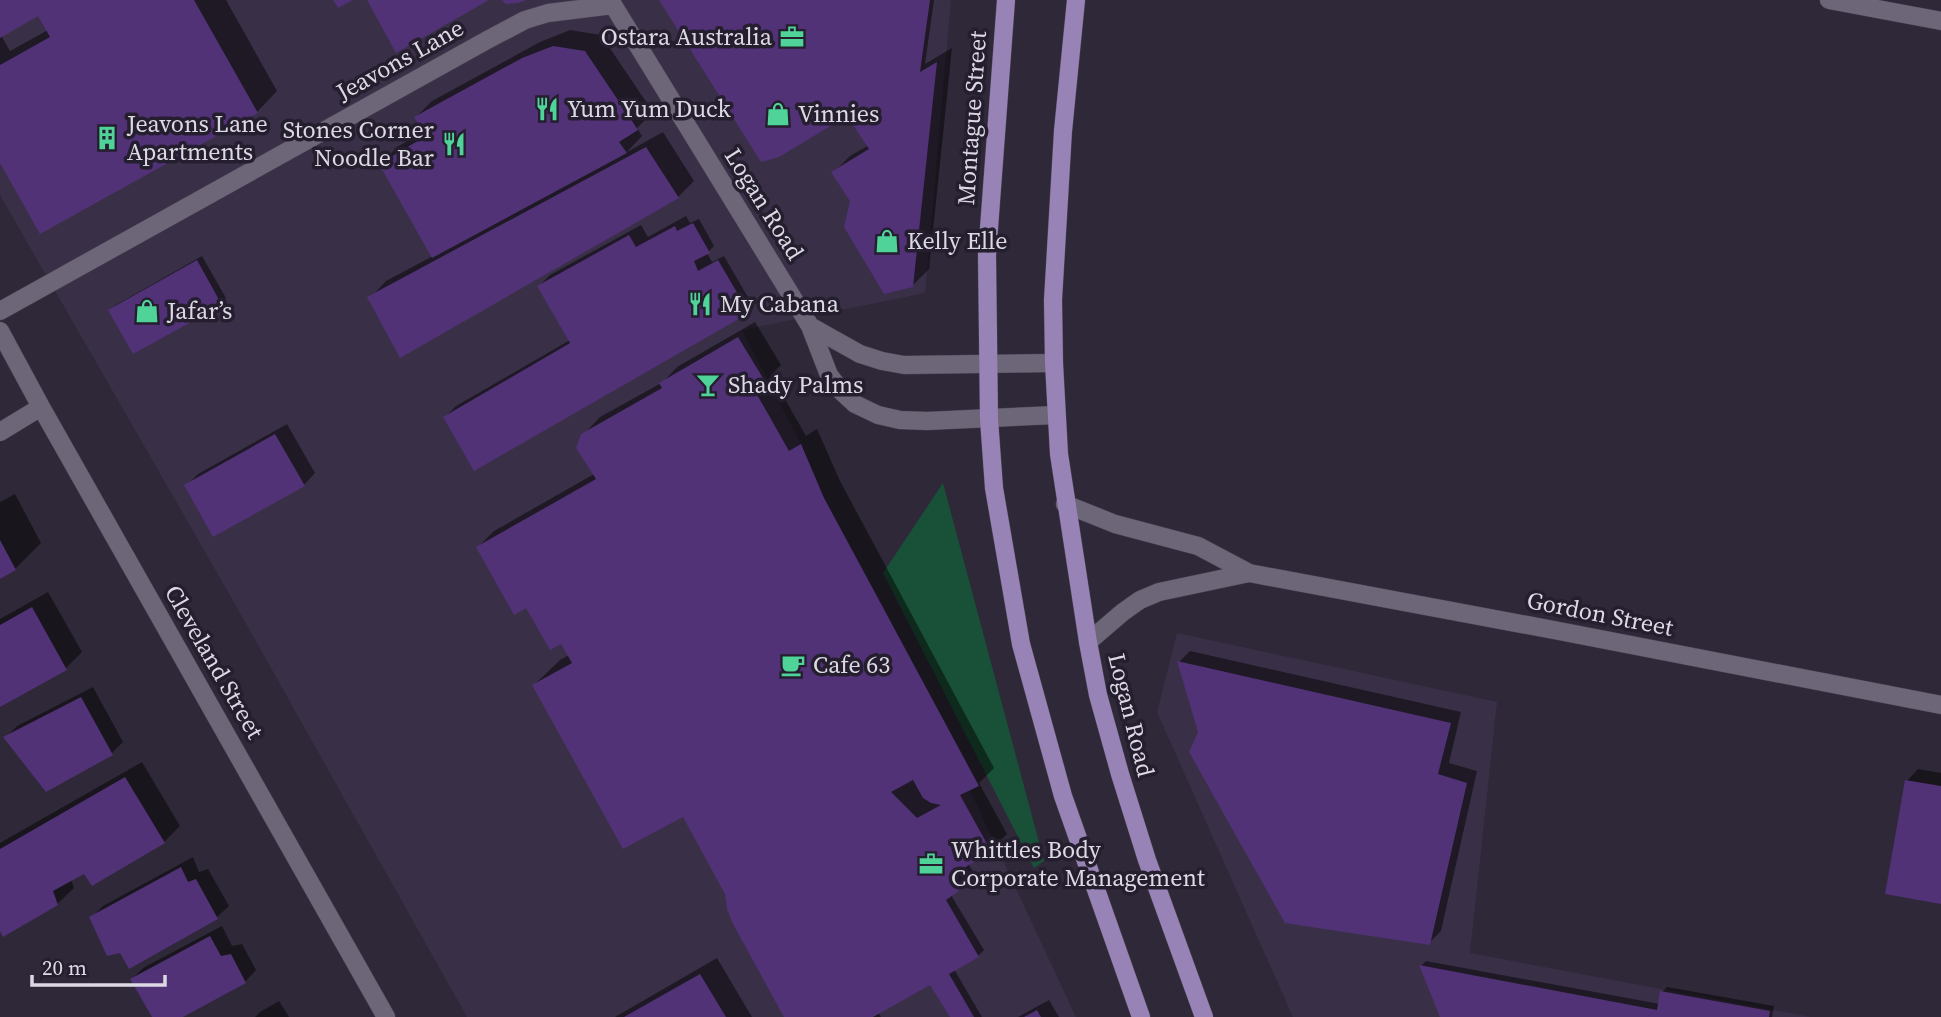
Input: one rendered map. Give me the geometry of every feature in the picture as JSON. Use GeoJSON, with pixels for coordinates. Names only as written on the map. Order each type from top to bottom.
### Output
{"type":"FeatureCollection","features":[{"type":"Feature","properties":{"kind":"main road","name":"Montague Street"},"geometry":{"type":"LineString","coordinates":[[989,365],[987,255],[1006,0]]}},
{"type":"Feature","properties":{"kind":"main road"},"geometry":{"type":"LineString","coordinates":[[1054,363],[1053,300],[1057,203],[1076,0]]}},
{"type":"Feature","properties":{"kind":"main road","name":"Logan Road"},"geometry":{"type":"LineString","coordinates":[[1054,363],[1065,504],[1098,695],[1143,848],[1204,1017]]}},
{"type":"Feature","properties":{"kind":"main road"},"geometry":{"type":"LineString","coordinates":[[989,365],[989,419],[994,488],[1021,644],[1063,796],[1141,1017]]}},
{"type":"Feature","properties":{"kind":"street"},"geometry":{"type":"LineString","coordinates":[[1829,0],[1941,21]]}},
{"type":"Feature","properties":{"kind":"street","name":"Logan Road"},"geometry":{"type":"LineString","coordinates":[[612,3],[810,326],[829,375],[842,392],[855,404],[878,415],[900,419],[927,421],[1056,415]]}},
{"type":"Feature","properties":{"kind":"street","name":"Jeavons Lane"},"geometry":{"type":"LineString","coordinates":[[0,311],[489,38],[525,20],[548,13],[612,3]]}},
{"type":"Feature","properties":{"kind":"street","name":"Logan Road"},"geometry":{"type":"LineString","coordinates":[[810,326],[860,354],[904,365],[1054,363]]}},
{"type":"Feature","properties":{"kind":"street","name":"Cleveland Street"},"geometry":{"type":"LineString","coordinates":[[0,331],[386,1017]]}},
{"type":"Feature","properties":{"kind":"street"},"geometry":{"type":"LineString","coordinates":[[0,432],[41,407]]}},
{"type":"Feature","properties":{"kind":"street","name":"Gordon Street"},"geometry":{"type":"LineString","coordinates":[[1065,504],[1115,524],[1198,546],[1249,573],[1941,705]]}},
{"type":"Feature","properties":{"kind":"street","name":"Gordon Street"},"geometry":{"type":"LineString","coordinates":[[1088,642],[1140,600],[1160,592],[1249,573]]}},
{"type":"Feature","properties":{"kind":"shaded area"},"geometry":{"type":"Polygon","coordinates":[[[0,0],[951,0],[925,293],[742,330],[801,444],[824,498],[888,615],[1076,1017],[467,1017],[239,611],[0,195],[0,0]]]}},
{"type":"Feature","properties":{"kind":"shaded area"},"geometry":{"type":"Polygon","coordinates":[[[1177,633],[1497,702],[1470,953],[1811,1017],[1293,1017],[1157,712],[1177,633]]]}},
{"type":"Feature","properties":{"kind":"green space"},"geometry":{"type":"Polygon","coordinates":[[[943,483],[1044,861],[1034,868],[883,573],[943,483]]]}},
{"type":"Feature","properties":{"kind":"building","name":"Jeavons Lane Apartments"},"geometry":{"type":"Polygon","coordinates":[[[0,0],[194,0],[258,113],[40,234],[0,163],[0,65],[50,37],[38,16],[0,38],[0,0]]]}},
{"type":"Feature","properties":{"kind":"building"},"geometry":{"type":"Polygon","coordinates":[[[333,0],[353,0],[338,8],[333,0]]]}},
{"type":"Feature","properties":{"kind":"building"},"geometry":{"type":"Polygon","coordinates":[[[367,0],[489,0],[396,53],[367,0]]]}},
{"type":"Feature","properties":{"kind":"building"},"geometry":{"type":"Polygon","coordinates":[[[502,0],[526,0],[506,4],[502,0]]]}},
{"type":"Feature","properties":{"kind":"building"},"geometry":{"type":"Polygon","coordinates":[[[659,0],[930,0],[920,72],[937,62],[913,287],[884,294],[844,227],[850,201],[831,172],[869,149],[847,116],[779,157],[761,162],[659,0]]]}},
{"type":"Feature","properties":{"kind":"building"},"geometry":{"type":"Polygon","coordinates":[[[553,46],[585,51],[638,130],[619,142],[627,153],[432,258],[379,164],[426,136],[414,117],[522,58],[553,46]]]}},
{"type":"Feature","properties":{"kind":"building"},"geometry":{"type":"Polygon","coordinates":[[[646,147],[679,198],[400,358],[367,297],[646,147]]]}},
{"type":"Feature","properties":{"kind":"building"},"geometry":{"type":"Polygon","coordinates":[[[693,223],[710,253],[694,261],[698,271],[718,260],[749,313],[474,471],[443,417],[570,343],[537,286],[629,235],[636,247],[675,226],[677,231],[693,223]]]}},
{"type":"Feature","properties":{"kind":"building"},"geometry":{"type":"Polygon","coordinates":[[[197,260],[222,305],[133,354],[108,310],[197,260]]]}},
{"type":"Feature","properties":{"kind":"building"},"geometry":{"type":"Polygon","coordinates":[[[738,337],[766,383],[755,391],[789,451],[801,444],[824,498],[979,786],[960,795],[991,851],[950,877],[959,891],[946,900],[979,957],[949,974],[974,1017],[950,1017],[930,985],[873,1017],[784,1017],[733,924],[725,894],[683,817],[623,849],[532,685],[572,663],[561,644],[550,650],[526,608],[514,615],[476,547],[596,479],[576,448],[581,434],[662,388],[659,383],[738,337]],[[913,780],[891,792],[917,818],[941,805],[923,798],[913,780]]]}},
{"type":"Feature","properties":{"kind":"building"},"geometry":{"type":"Polygon","coordinates":[[[275,434],[305,486],[213,537],[184,485],[275,434]]]}},
{"type":"Feature","properties":{"kind":"building"},"geometry":{"type":"Polygon","coordinates":[[[0,540],[16,570],[0,579],[0,540]]]}},
{"type":"Feature","properties":{"kind":"building"},"geometry":{"type":"Polygon","coordinates":[[[32,607],[67,670],[0,707],[0,625],[32,607]]]}},
{"type":"Feature","properties":{"kind":"building"},"geometry":{"type":"Polygon","coordinates":[[[1177,661],[1451,723],[1438,774],[1467,783],[1430,945],[1285,923],[1189,752],[1198,732],[1177,661]]]}},
{"type":"Feature","properties":{"kind":"building"},"geometry":{"type":"Polygon","coordinates":[[[81,697],[113,755],[46,792],[3,737],[81,697]]]}},
{"type":"Feature","properties":{"kind":"building"},"geometry":{"type":"Polygon","coordinates":[[[125,777],[165,843],[92,886],[84,874],[53,891],[58,905],[3,937],[0,931],[0,849],[125,777]]]}},
{"type":"Feature","properties":{"kind":"building"},"geometry":{"type":"Polygon","coordinates":[[[1905,780],[1941,786],[1941,904],[1885,894],[1905,780]]]}},
{"type":"Feature","properties":{"kind":"building"},"geometry":{"type":"Polygon","coordinates":[[[181,867],[188,882],[196,879],[218,919],[129,969],[120,953],[107,956],[89,917],[181,867]]]}},
{"type":"Feature","properties":{"kind":"building"},"geometry":{"type":"Polygon","coordinates":[[[210,936],[221,956],[231,954],[246,983],[183,1017],[152,1017],[130,979],[210,936]]]}},
{"type":"Feature","properties":{"kind":"building"},"geometry":{"type":"Polygon","coordinates":[[[1419,965],[1657,1010],[1660,991],[1770,1011],[1769,1017],[1440,1017],[1419,965]]]}},
{"type":"Feature","properties":{"kind":"building"},"geometry":{"type":"Polygon","coordinates":[[[700,974],[726,1017],[624,1017],[700,974]]]}},
{"type":"Feature","properties":{"kind":"building"},"geometry":{"type":"Polygon","coordinates":[[[1037,1010],[1041,1017],[1024,1017],[1037,1010]]]}},
{"type":"Feature","properties":{"kind":"place","name":"Ostara Australia"},"geometry":{"type":"Point","coordinates":[792,37]}},
{"type":"Feature","properties":{"kind":"place","name":"Yum Yum Duck"},"geometry":{"type":"Point","coordinates":[547,109]}},
{"type":"Feature","properties":{"kind":"place","name":"Vinnies"},"geometry":{"type":"Point","coordinates":[778,114]}},
{"type":"Feature","properties":{"kind":"place","name":"Jeavons Lane Apartments"},"geometry":{"type":"Point","coordinates":[107,138]}},
{"type":"Feature","properties":{"kind":"place","name":"Stones Corner Noodle Bar"},"geometry":{"type":"Point","coordinates":[454,144]}},
{"type":"Feature","properties":{"kind":"place","name":"Kelly Elle"},"geometry":{"type":"Point","coordinates":[887,241]}},
{"type":"Feature","properties":{"kind":"place","name":"My Cabana"},"geometry":{"type":"Point","coordinates":[700,304]}},
{"type":"Feature","properties":{"kind":"place","name":"Jafar’s"},"geometry":{"type":"Point","coordinates":[147,311]}},
{"type":"Feature","properties":{"kind":"place","name":"Shady Palms"},"geometry":{"type":"Point","coordinates":[708,385]}},
{"type":"Feature","properties":{"kind":"place","name":"Cafe 63"},"geometry":{"type":"Point","coordinates":[793,665]}},
{"type":"Feature","properties":{"kind":"place","name":"Whittles Body Corporate Management"},"geometry":{"type":"Point","coordinates":[931,864]}}]}
